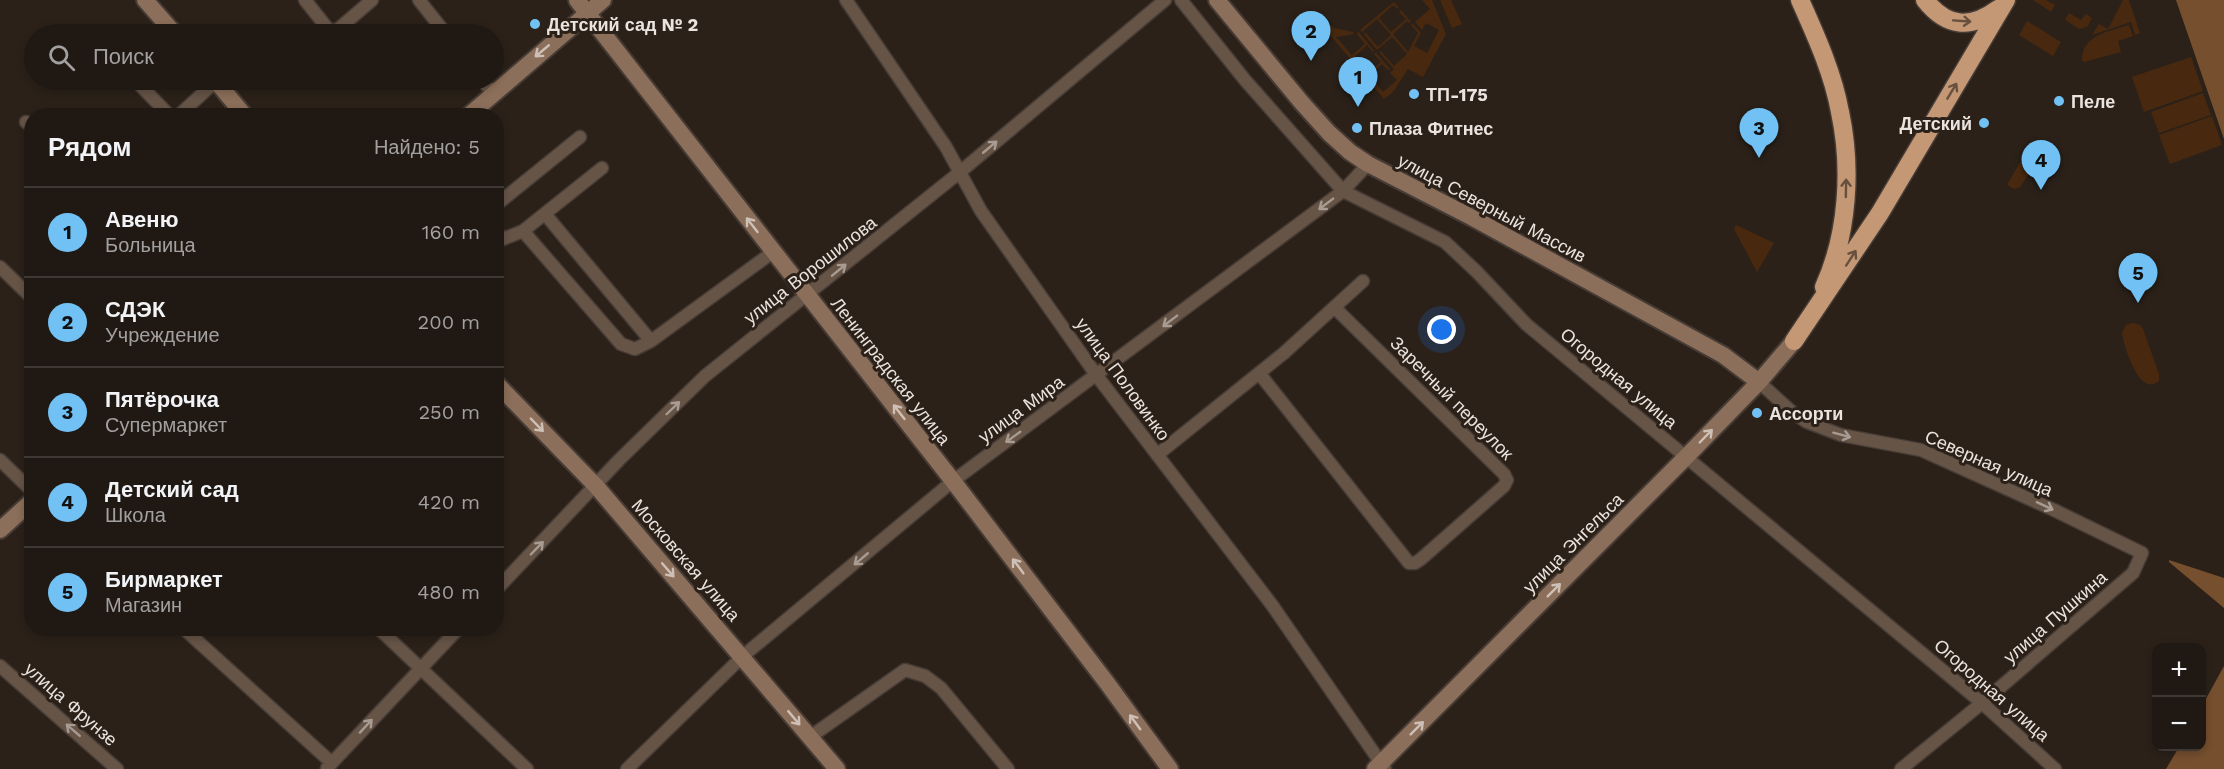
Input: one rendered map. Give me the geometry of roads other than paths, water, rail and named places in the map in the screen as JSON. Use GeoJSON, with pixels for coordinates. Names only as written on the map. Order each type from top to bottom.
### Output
{"type":"FeatureCollection","features":[{"type":"Feature","properties":{"kind":"highway"},"geometry":{"type":"LineString","coordinates":[[1794,341],[1826,281],[1840,239],[1846,196],[1846,154],[1840,111],[1827,66],[1800,0]]}},
{"type":"Feature","properties":{"kind":"highway"},"geometry":{"type":"LineString","coordinates":[[1925,0],[1945,19],[1962,24],[1978,21],[2004,3]]}},
{"type":"Feature","properties":{"kind":"highway"},"geometry":{"type":"LineString","coordinates":[[1794,341],[1880,213],[2004,3]]}},
{"type":"Feature","properties":{"kind":"street"},"geometry":{"type":"LineString","coordinates":[[145,0],[166,24]]}},
{"type":"Feature","properties":{"kind":"street"},"geometry":{"type":"LineString","coordinates":[[305,0],[324,24]]}},
{"type":"Feature","properties":{"kind":"street"},"geometry":{"type":"LineString","coordinates":[[344,24],[372,0]]}},
{"type":"Feature","properties":{"kind":"street"},"geometry":{"type":"LineString","coordinates":[[419,0],[438,24]]}},
{"type":"Feature","properties":{"kind":"street"},"geometry":{"type":"LineString","coordinates":[[504,82],[582,7],[603,0]]}},
{"type":"Feature","properties":{"kind":"street","name":"улица Половинко"},"geometry":{"type":"LineString","coordinates":[[846,0],[946,147],[981,211],[1097,376],[1272,605],[1380,767]]}},
{"type":"Feature","properties":{"kind":"street","name":"улица Ворошилова"},"geometry":{"type":"LineString","coordinates":[[504,582],[619,460],[705,376],[808,296],[960,172],[1165,0]]}},
{"type":"Feature","properties":{"kind":"street","name":"Огородная улица"},"geometry":{"type":"LineString","coordinates":[[1181,0],[1245,80],[1343,191],[1445,242],[1526,324],[1983,703],[2055,769]]}},
{"type":"Feature","properties":{"kind":"street","name":"улица Северный Массив"},"geometry":{"type":"LineString","coordinates":[[1217,0],[1329,133],[1350,152],[1368,164],[1723,354],[1759,382]]}},
{"type":"Feature","properties":{"kind":"street","name":"Ленинградская улица"},"geometry":{"type":"LineString","coordinates":[[582,7],[953,481],[1170,769]]}},
{"type":"Feature","properties":{"kind":"street"},"geometry":{"type":"LineString","coordinates":[[145,90],[162,108]]}},
{"type":"Feature","properties":{"kind":"street"},"geometry":{"type":"LineString","coordinates":[[186,108],[205,90]]}},
{"type":"Feature","properties":{"kind":"street"},"geometry":{"type":"LineString","coordinates":[[223,90],[238,108]]}},
{"type":"Feature","properties":{"kind":"street"},"geometry":{"type":"LineString","coordinates":[[477,108],[496,90]]}},
{"type":"Feature","properties":{"kind":"street"},"geometry":{"type":"LineString","coordinates":[[504,199],[580,137]]}},
{"type":"Feature","properties":{"kind":"street","name":"улица Мира"},"geometry":{"type":"LineString","coordinates":[[627,769],[743,656],[953,481],[1343,191],[1368,164]]}},
{"type":"Feature","properties":{"kind":"street"},"geometry":{"type":"LineString","coordinates":[[504,239],[523,231],[602,168]]}},
{"type":"Feature","properties":{"kind":"street"},"geometry":{"type":"LineString","coordinates":[[545,214],[651,341]]}},
{"type":"Feature","properties":{"kind":"street"},"geometry":{"type":"LineString","coordinates":[[523,231],[621,344],[635,349],[651,341],[773,252]]}},
{"type":"Feature","properties":{"kind":"street"},"geometry":{"type":"LineString","coordinates":[[0,267],[24,290]]}},
{"type":"Feature","properties":{"kind":"street"},"geometry":{"type":"LineString","coordinates":[[1157,455],[1259,373],[1364,281]]}},
{"type":"Feature","properties":{"kind":"street","name":"Заречный переулок"},"geometry":{"type":"LineString","coordinates":[[1259,373],[1409,563],[1415,563],[1421,559],[1504,486],[1507,480],[1504,474],[1335,308]]}},
{"type":"Feature","properties":{"kind":"street","name":"улица Энгельса"},"geometry":{"type":"LineString","coordinates":[[1380,767],[1759,382],[1794,341]]}},
{"type":"Feature","properties":{"kind":"street","name":"Северная улица"},"geometry":{"type":"LineString","coordinates":[[1759,382],[1792,412],[1807,422],[1841,435],[1921,450],[2070,518],[2142,554]]}},
{"type":"Feature","properties":{"kind":"street","name":"Московская улица"},"geometry":{"type":"LineString","coordinates":[[504,391],[596,486],[837,769]]}},
{"type":"Feature","properties":{"kind":"street"},"geometry":{"type":"LineString","coordinates":[[0,460],[24,483]]}},
{"type":"Feature","properties":{"kind":"street"},"geometry":{"type":"LineString","coordinates":[[0,530],[24,508]]}},
{"type":"Feature","properties":{"kind":"street","name":"улица Пушкина"},"geometry":{"type":"LineString","coordinates":[[1901,769],[1983,703],[2133,573],[2142,554]]}},
{"type":"Feature","properties":{"kind":"street"},"geometry":{"type":"LineString","coordinates":[[191,636],[329,766],[452,636]]}},
{"type":"Feature","properties":{"kind":"street"},"geometry":{"type":"LineString","coordinates":[[386,636],[527,769]]}},
{"type":"Feature","properties":{"kind":"street","name":"улица Фрунзе"},"geometry":{"type":"LineString","coordinates":[[0,666],[117,769]]}},
{"type":"Feature","properties":{"kind":"street"},"geometry":{"type":"LineString","coordinates":[[810,737],[905,670],[925,676],[941,688],[1008,769]]}},
{"type":"Feature","properties":{"kind":"place","name":"Детский сад № 2"},"geometry":{"type":"Point","coordinates":[535,24]}},
{"type":"Feature","properties":{"kind":"place","name":"СДЭК"},"geometry":{"type":"Point","coordinates":[1311,61]}},
{"type":"Feature","properties":{"kind":"place","name":"ТП-175"},"geometry":{"type":"Point","coordinates":[1414,94]}},
{"type":"Feature","properties":{"kind":"place","name":"Пеле"},"geometry":{"type":"Point","coordinates":[2059,101]}},
{"type":"Feature","properties":{"kind":"place","name":"Авеню"},"geometry":{"type":"Point","coordinates":[1358,107]}},
{"type":"Feature","properties":{"kind":"place","name":"Детский"},"geometry":{"type":"Point","coordinates":[1984,123]}},
{"type":"Feature","properties":{"kind":"place","name":"Плаза Фитнес"},"geometry":{"type":"Point","coordinates":[1357,128]}},
{"type":"Feature","properties":{"kind":"place","name":"Пятёрочка"},"geometry":{"type":"Point","coordinates":[1759,158]}},
{"type":"Feature","properties":{"kind":"place","name":"Детский сад"},"geometry":{"type":"Point","coordinates":[2041,190]}},
{"type":"Feature","properties":{"kind":"place","name":"Бирмаркет"},"geometry":{"type":"Point","coordinates":[2138,303]}},
{"type":"Feature","properties":{"kind":"place","name":"Ассорти"},"geometry":{"type":"Point","coordinates":[1757,413]}}]}
